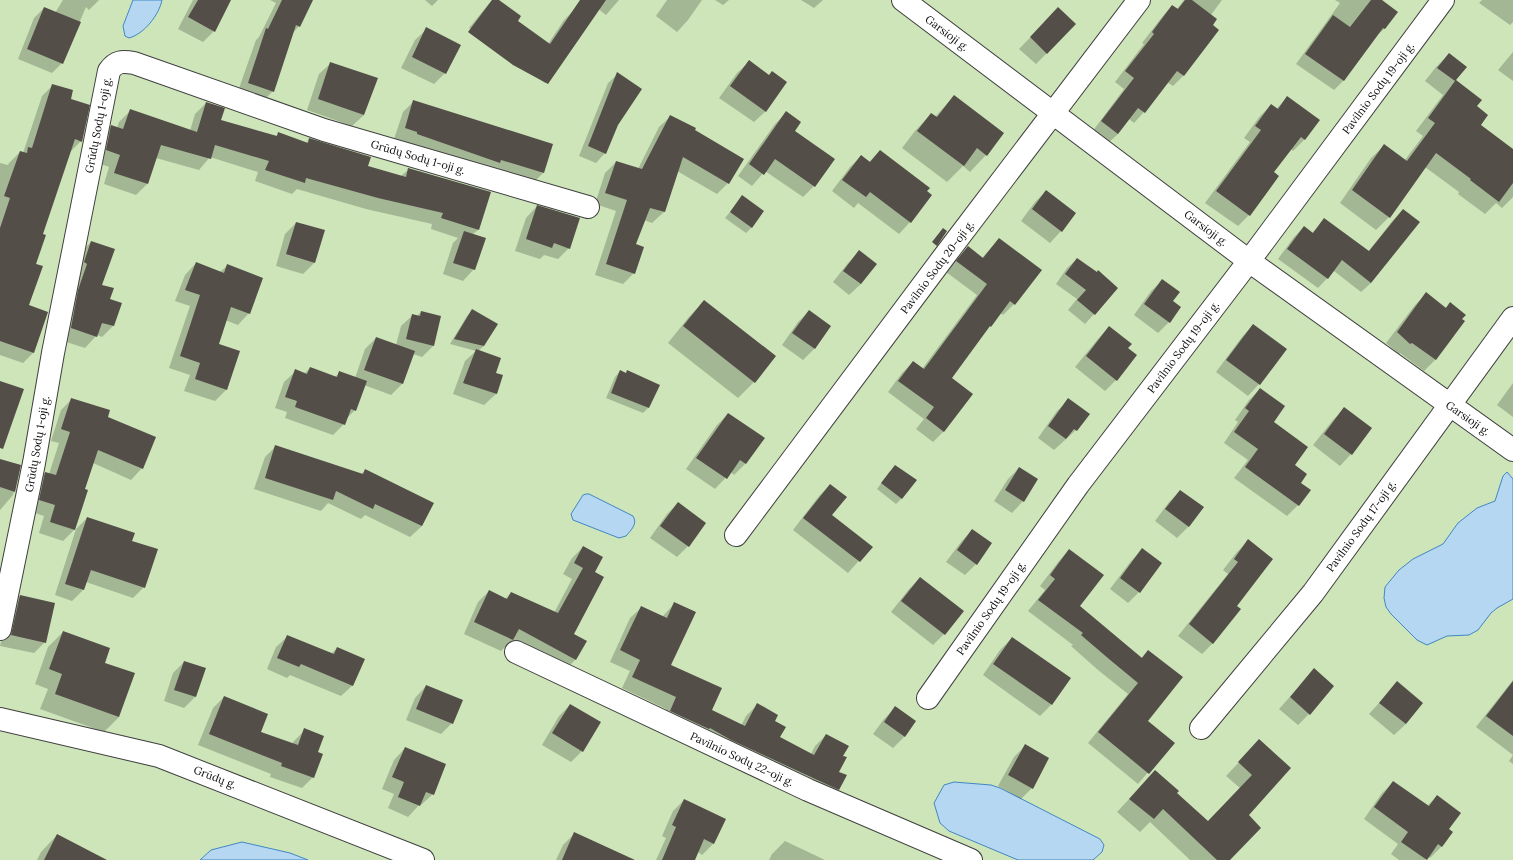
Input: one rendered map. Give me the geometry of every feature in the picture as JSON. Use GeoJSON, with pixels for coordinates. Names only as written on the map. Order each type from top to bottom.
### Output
{"type":"FeatureCollection","features":[{"type":"Feature","properties":{"kind":"street","name":"Garsioji g."},"geometry":{"type":"LineString","coordinates":[[903,0],[1249,261],[1513,450]]}},
{"type":"Feature","properties":{"kind":"street","name":"Pavilnio Sodų 20-oji g."},"geometry":{"type":"LineString","coordinates":[[736,535],[946,254],[1139,0]]}},
{"type":"Feature","properties":{"kind":"street","name":"Pavilnio Sodų 19-oji g."},"geometry":{"type":"LineString","coordinates":[[928,698],[1078,484],[1249,261],[1443,0]]}},
{"type":"Feature","properties":{"kind":"street","name":"Grūdų Sodų 1-oji g."},"geometry":{"type":"LineString","coordinates":[[0,629],[34,463],[53,352],[109,71],[118,62],[124,61],[134,63],[324,130],[588,207]]}},
{"type":"Feature","properties":{"kind":"street","name":"Pavilnio Sodų 17-oji g."},"geometry":{"type":"LineString","coordinates":[[1202,728],[1313,593],[1513,318]]}},
{"type":"Feature","properties":{"kind":"street","name":"Pavilnio Sodų 22-oji g."},"geometry":{"type":"LineString","coordinates":[[516,652],[808,790],[971,860]]}},
{"type":"Feature","properties":{"kind":"street","name":"Grūdų g."},"geometry":{"type":"LineString","coordinates":[[0,718],[160,756],[423,860]]}},
{"type":"Feature","properties":{"kind":"green space"},"geometry":{"type":"Polygon","coordinates":[[[0,0],[1513,0],[1513,860],[0,860],[0,0]]]}},
{"type":"Feature","properties":{"kind":"water"},"geometry":{"type":"Polygon","coordinates":[[[133,0],[162,0],[158,12],[150,23],[135,36],[129,38],[125,36],[123,26],[133,0]]]}},
{"type":"Feature","properties":{"kind":"water"},"geometry":{"type":"Polygon","coordinates":[[[1507,472],[1513,479],[1513,599],[1497,608],[1491,613],[1478,630],[1469,635],[1447,636],[1427,645],[1417,640],[1391,614],[1386,607],[1384,598],[1385,587],[1399,570],[1413,559],[1443,544],[1458,523],[1477,508],[1495,501],[1503,476],[1507,472]]]}},
{"type":"Feature","properties":{"kind":"water"},"geometry":{"type":"Polygon","coordinates":[[[589,494],[633,516],[635,522],[632,529],[626,536],[619,538],[573,520],[571,514],[583,495],[589,494]]]}},
{"type":"Feature","properties":{"kind":"water"},"geometry":{"type":"Polygon","coordinates":[[[954,782],[991,785],[1000,788],[1100,839],[1104,845],[1102,852],[1093,860],[1018,860],[949,831],[940,823],[934,803],[944,785],[954,782]]]}},
{"type":"Feature","properties":{"kind":"water"},"geometry":{"type":"Polygon","coordinates":[[[242,842],[290,853],[308,860],[200,860],[211,850],[242,842]]]}},
{"type":"Feature","properties":{"kind":"building"},"geometry":{"type":"Polygon","coordinates":[[[198,0],[231,0],[215,32],[188,17],[198,0]]]}},
{"type":"Feature","properties":{"kind":"building"},"geometry":{"type":"Polygon","coordinates":[[[282,0],[313,0],[300,27],[296,25],[274,92],[248,83],[266,28],[268,29],[282,0]]]}},
{"type":"Feature","properties":{"kind":"building"},"geometry":{"type":"Polygon","coordinates":[[[492,0],[499,0],[521,16],[518,21],[550,44],[580,0],[606,0],[548,84],[513,65],[468,32],[492,0]]]}},
{"type":"Feature","properties":{"kind":"building"},"geometry":{"type":"Polygon","coordinates":[[[1185,0],[1192,0],[1217,19],[1213,25],[1219,30],[1184,76],[1177,71],[1145,113],[1138,108],[1118,134],[1101,121],[1134,78],[1125,71],[1154,34],[1152,32],[1172,5],[1178,9],[1185,0]]]}},
{"type":"Feature","properties":{"kind":"building"},"geometry":{"type":"Polygon","coordinates":[[[1371,0],[1382,0],[1398,12],[1385,29],[1383,28],[1344,81],[1305,54],[1333,15],[1350,27],[1371,0]]]}},
{"type":"Feature","properties":{"kind":"building"},"geometry":{"type":"Polygon","coordinates":[[[44,7],[81,22],[63,64],[27,49],[44,7]]]}},
{"type":"Feature","properties":{"kind":"building"},"geometry":{"type":"Polygon","coordinates":[[[1058,7],[1076,24],[1047,54],[1030,37],[1058,7]]]}},
{"type":"Feature","properties":{"kind":"building"},"geometry":{"type":"Polygon","coordinates":[[[426,27],[461,45],[446,74],[412,57],[426,27]]]}},
{"type":"Feature","properties":{"kind":"building"},"geometry":{"type":"Polygon","coordinates":[[[1449,53],[1467,67],[1456,80],[1482,100],[1477,106],[1488,115],[1481,125],[1513,149],[1513,183],[1499,202],[1436,153],[1390,218],[1352,190],[1384,144],[1407,161],[1435,123],[1428,118],[1455,81],[1437,68],[1449,53]]]}},
{"type":"Feature","properties":{"kind":"building"},"geometry":{"type":"Polygon","coordinates":[[[749,60],[769,75],[772,71],[787,82],[766,112],[730,86],[749,60]]]}},
{"type":"Feature","properties":{"kind":"building"},"geometry":{"type":"Polygon","coordinates":[[[330,62],[378,78],[364,115],[318,99],[330,62]]]}},
{"type":"Feature","properties":{"kind":"building"},"geometry":{"type":"Polygon","coordinates":[[[617,72],[642,89],[618,125],[606,154],[588,146],[617,72]]]}},
{"type":"Feature","properties":{"kind":"building"},"geometry":{"type":"Polygon","coordinates":[[[52,84],[73,90],[71,99],[90,105],[82,142],[75,139],[43,234],[46,235],[36,264],[43,266],[29,305],[48,312],[34,353],[0,341],[0,228],[10,198],[4,196],[20,151],[27,153],[28,147],[32,148],[52,84]]]}},
{"type":"Feature","properties":{"kind":"building"},"geometry":{"type":"Polygon","coordinates":[[[954,95],[1004,133],[987,156],[977,148],[964,166],[917,131],[931,113],[937,117],[954,95]]]}},
{"type":"Feature","properties":{"kind":"building"},"geometry":{"type":"Polygon","coordinates":[[[1287,96],[1320,120],[1305,140],[1301,137],[1274,172],[1279,176],[1250,216],[1216,191],[1261,130],[1255,126],[1271,104],[1278,109],[1287,96]]]}},
{"type":"Feature","properties":{"kind":"building"},"geometry":{"type":"Polygon","coordinates":[[[413,100],[553,144],[544,173],[501,160],[500,163],[417,134],[417,132],[405,128],[413,100]]]}},
{"type":"Feature","properties":{"kind":"building"},"geometry":{"type":"Polygon","coordinates":[[[206,102],[225,108],[221,120],[277,136],[278,132],[308,143],[309,138],[371,157],[368,166],[406,177],[408,168],[491,192],[479,230],[441,218],[443,213],[378,198],[306,178],[305,183],[265,170],[269,161],[215,145],[211,159],[161,145],[148,184],[114,173],[120,155],[106,150],[111,125],[123,129],[130,109],[197,132],[206,102]]]}},
{"type":"Feature","properties":{"kind":"building"},"geometry":{"type":"Polygon","coordinates":[[[786,111],[801,122],[795,131],[835,159],[815,187],[775,159],[764,175],[749,164],[786,111]]]}},
{"type":"Feature","properties":{"kind":"building"},"geometry":{"type":"Polygon","coordinates":[[[670,115],[696,128],[695,130],[744,159],[729,184],[683,157],[665,212],[650,208],[636,244],[644,247],[635,274],[606,264],[627,200],[605,193],[616,161],[642,169],[670,115]]]}},
{"type":"Feature","properties":{"kind":"building"},"geometry":{"type":"Polygon","coordinates":[[[880,150],[930,188],[927,191],[932,195],[911,223],[870,192],[866,197],[842,180],[861,155],[870,162],[880,150]]]}},
{"type":"Feature","properties":{"kind":"building"},"geometry":{"type":"Polygon","coordinates":[[[1046,190],[1076,213],[1062,232],[1032,209],[1046,190]]]}},
{"type":"Feature","properties":{"kind":"building"},"geometry":{"type":"Polygon","coordinates":[[[742,195],[764,211],[752,228],[730,212],[742,195]]]}},
{"type":"Feature","properties":{"kind":"building"},"geometry":{"type":"Polygon","coordinates":[[[537,205],[580,218],[570,249],[554,243],[552,248],[526,239],[537,205]]]}},
{"type":"Feature","properties":{"kind":"building"},"geometry":{"type":"Polygon","coordinates":[[[1403,209],[1420,222],[1371,283],[1342,260],[1328,279],[1287,249],[1304,226],[1313,233],[1324,218],[1369,251],[1403,209]]]}},
{"type":"Feature","properties":{"kind":"building"},"geometry":{"type":"Polygon","coordinates":[[[296,222],[325,230],[315,263],[286,254],[296,222]]]}},
{"type":"Feature","properties":{"kind":"building"},"geometry":{"type":"Polygon","coordinates":[[[943,228],[947,231],[937,246],[932,242],[943,228]]]}},
{"type":"Feature","properties":{"kind":"building"},"geometry":{"type":"Polygon","coordinates":[[[464,231],[486,238],[475,270],[453,263],[464,231]]]}},
{"type":"Feature","properties":{"kind":"building"},"geometry":{"type":"Polygon","coordinates":[[[999,238],[1042,270],[1015,305],[1010,301],[952,378],[973,394],[944,432],[926,418],[934,407],[898,381],[913,361],[924,369],[987,284],[956,261],[968,246],[983,258],[999,238]]]}},
{"type":"Feature","properties":{"kind":"building"},"geometry":{"type":"Polygon","coordinates":[[[91,241],[115,249],[102,285],[114,288],[110,299],[122,303],[114,326],[102,323],[97,337],[71,328],[78,290],[87,264],[84,262],[91,241]]]}},
{"type":"Feature","properties":{"kind":"building"},"geometry":{"type":"Polygon","coordinates":[[[859,250],[877,264],[861,284],[843,271],[859,250]]]}},
{"type":"Feature","properties":{"kind":"building"},"geometry":{"type":"Polygon","coordinates":[[[1077,258],[1097,272],[1098,270],[1118,288],[1095,315],[1077,300],[1086,290],[1065,274],[1077,258]]]}},
{"type":"Feature","properties":{"kind":"building"},"geometry":{"type":"Polygon","coordinates":[[[196,262],[224,273],[227,264],[263,278],[250,314],[231,307],[219,344],[240,351],[227,390],[195,379],[200,363],[180,356],[200,295],[185,290],[196,262]]]}},
{"type":"Feature","properties":{"kind":"building"},"geometry":{"type":"Polygon","coordinates":[[[1162,279],[1180,292],[1173,301],[1181,307],[1170,323],[1144,304],[1162,279]]]}},
{"type":"Feature","properties":{"kind":"building"},"geometry":{"type":"Polygon","coordinates":[[[1426,292],[1446,308],[1450,302],[1466,315],[1462,319],[1465,321],[1436,360],[1412,343],[1410,344],[1397,332],[1426,292]]]}},
{"type":"Feature","properties":{"kind":"building"},"geometry":{"type":"Polygon","coordinates":[[[704,300],[776,356],[755,383],[683,326],[704,300]]]}},
{"type":"Feature","properties":{"kind":"building"},"geometry":{"type":"Polygon","coordinates":[[[472,309],[498,324],[484,346],[454,339],[472,309]]]}},
{"type":"Feature","properties":{"kind":"building"},"geometry":{"type":"Polygon","coordinates":[[[809,310],[831,326],[815,349],[792,333],[809,310]]]}},
{"type":"Feature","properties":{"kind":"building"},"geometry":{"type":"Polygon","coordinates":[[[421,311],[441,316],[434,346],[406,339],[412,314],[420,316],[421,311]]]}},
{"type":"Feature","properties":{"kind":"building"},"geometry":{"type":"Polygon","coordinates":[[[1253,324],[1287,349],[1260,385],[1226,360],[1253,324]]]}},
{"type":"Feature","properties":{"kind":"building"},"geometry":{"type":"Polygon","coordinates":[[[1109,326],[1132,344],[1128,348],[1137,355],[1117,381],[1086,356],[1109,326]]]}},
{"type":"Feature","properties":{"kind":"building"},"geometry":{"type":"Polygon","coordinates":[[[376,337],[415,351],[403,384],[364,370],[376,337]]]}},
{"type":"Feature","properties":{"kind":"building"},"geometry":{"type":"Polygon","coordinates":[[[476,349],[501,358],[496,373],[503,375],[497,394],[463,383],[476,349]]]}},
{"type":"Feature","properties":{"kind":"building"},"geometry":{"type":"Polygon","coordinates":[[[310,367],[337,377],[339,371],[367,381],[356,411],[351,409],[345,425],[295,407],[297,401],[285,397],[295,369],[307,374],[310,367]]]}},
{"type":"Feature","properties":{"kind":"building"},"geometry":{"type":"Polygon","coordinates":[[[620,370],[626,373],[627,370],[660,385],[649,408],[611,393],[620,370]]]}},
{"type":"Feature","properties":{"kind":"building"},"geometry":{"type":"Polygon","coordinates":[[[0,381],[24,389],[3,449],[0,448],[0,381]]]}},
{"type":"Feature","properties":{"kind":"building"},"geometry":{"type":"Polygon","coordinates":[[[1260,388],[1285,406],[1274,422],[1308,447],[1295,465],[1307,474],[1301,483],[1311,490],[1299,506],[1245,467],[1258,449],[1234,432],[1249,411],[1245,408],[1260,388]]]}},
{"type":"Feature","properties":{"kind":"building"},"geometry":{"type":"Polygon","coordinates":[[[71,398],[110,410],[108,417],[156,437],[143,469],[98,450],[85,489],[88,490],[75,530],[50,522],[55,505],[39,500],[45,472],[56,475],[70,432],[61,429],[71,398]]]}},
{"type":"Feature","properties":{"kind":"building"},"geometry":{"type":"Polygon","coordinates":[[[1068,398],[1090,414],[1077,431],[1074,429],[1066,439],[1048,426],[1068,398]]]}},
{"type":"Feature","properties":{"kind":"building"},"geometry":{"type":"Polygon","coordinates":[[[1344,407],[1372,428],[1352,455],[1324,434],[1344,407]]]}},
{"type":"Feature","properties":{"kind":"building"},"geometry":{"type":"Polygon","coordinates":[[[728,413],[765,438],[746,464],[740,460],[727,479],[696,458],[728,413]]]}},
{"type":"Feature","properties":{"kind":"building"},"geometry":{"type":"Polygon","coordinates":[[[275,445],[363,474],[365,469],[434,503],[422,526],[375,504],[373,509],[336,491],[333,500],[265,478],[275,445]]]}},
{"type":"Feature","properties":{"kind":"building"},"geometry":{"type":"Polygon","coordinates":[[[0,459],[21,465],[15,492],[0,487],[0,459]]]}},
{"type":"Feature","properties":{"kind":"building"},"geometry":{"type":"Polygon","coordinates":[[[895,465],[917,480],[902,499],[881,483],[895,465]]]}},
{"type":"Feature","properties":{"kind":"building"},"geometry":{"type":"Polygon","coordinates":[[[1019,467],[1038,479],[1024,502],[1005,490],[1019,467]]]}},
{"type":"Feature","properties":{"kind":"building"},"geometry":{"type":"Polygon","coordinates":[[[830,484],[847,497],[832,515],[873,547],[860,562],[803,518],[830,484]]]}},
{"type":"Feature","properties":{"kind":"building"},"geometry":{"type":"Polygon","coordinates":[[[1180,490],[1204,507],[1189,527],[1165,509],[1180,490]]]}},
{"type":"Feature","properties":{"kind":"building"},"geometry":{"type":"Polygon","coordinates":[[[678,502],[706,523],[689,547],[660,526],[678,502]]]}},
{"type":"Feature","properties":{"kind":"building"},"geometry":{"type":"Polygon","coordinates":[[[87,517],[135,533],[132,541],[158,549],[145,588],[91,570],[84,590],[65,584],[87,517]]]}},
{"type":"Feature","properties":{"kind":"building"},"geometry":{"type":"Polygon","coordinates":[[[972,529],[992,543],[977,565],[957,550],[972,529]]]}},
{"type":"Feature","properties":{"kind":"building"},"geometry":{"type":"Polygon","coordinates":[[[1248,539],[1273,559],[1237,606],[1241,609],[1213,644],[1189,624],[1238,562],[1234,559],[1248,539]]]}},
{"type":"Feature","properties":{"kind":"building"},"geometry":{"type":"Polygon","coordinates":[[[583,546],[603,557],[595,572],[604,577],[574,634],[587,641],[576,660],[519,629],[513,640],[474,622],[489,590],[507,599],[511,592],[558,613],[583,568],[574,563],[583,546]]]}},
{"type":"Feature","properties":{"kind":"building"},"geometry":{"type":"Polygon","coordinates":[[[1142,548],[1162,563],[1140,593],[1120,578],[1142,548]]]}},
{"type":"Feature","properties":{"kind":"building"},"geometry":{"type":"Polygon","coordinates":[[[1069,549],[1104,575],[1080,606],[1142,658],[1148,650],[1183,677],[1148,721],[1175,743],[1149,774],[1098,732],[1138,683],[1081,635],[1083,633],[1038,600],[1055,579],[1050,575],[1069,549]]]}},
{"type":"Feature","properties":{"kind":"building"},"geometry":{"type":"Polygon","coordinates":[[[920,577],[964,611],[945,635],[901,601],[920,577]]]}},
{"type":"Feature","properties":{"kind":"building"},"geometry":{"type":"Polygon","coordinates":[[[20,595],[55,603],[46,643],[11,635],[20,595]]]}},
{"type":"Feature","properties":{"kind":"building"},"geometry":{"type":"Polygon","coordinates":[[[674,602],[696,612],[671,665],[722,688],[712,710],[745,726],[757,703],[778,715],[775,721],[786,727],[780,737],[814,755],[826,734],[849,746],[843,756],[847,757],[839,772],[847,775],[839,790],[731,740],[710,728],[709,729],[670,711],[676,697],[632,677],[640,660],[620,650],[641,606],[667,618],[674,602]]]}},
{"type":"Feature","properties":{"kind":"building"},"geometry":{"type":"Polygon","coordinates":[[[63,631],[110,648],[105,663],[135,673],[119,717],[55,694],[62,674],[49,669],[63,631]]]}},
{"type":"Feature","properties":{"kind":"building"},"geometry":{"type":"Polygon","coordinates":[[[287,635],[334,654],[337,647],[365,659],[353,686],[301,664],[299,667],[277,658],[287,635]]]}},
{"type":"Feature","properties":{"kind":"building"},"geometry":{"type":"Polygon","coordinates":[[[1012,637],[1071,678],[1052,705],[993,664],[1012,637]]]}},
{"type":"Feature","properties":{"kind":"building"},"geometry":{"type":"Polygon","coordinates":[[[184,661],[206,668],[196,697],[174,690],[184,661]]]}},
{"type":"Feature","properties":{"kind":"building"},"geometry":{"type":"Polygon","coordinates":[[[1314,668],[1334,686],[1310,715],[1290,697],[1314,668]]]}},
{"type":"Feature","properties":{"kind":"building"},"geometry":{"type":"Polygon","coordinates":[[[1397,681],[1423,703],[1406,724],[1379,703],[1397,681]]]}},
{"type":"Feature","properties":{"kind":"building"},"geometry":{"type":"Polygon","coordinates":[[[1513,681],[1513,736],[1486,716],[1513,681]]]}},
{"type":"Feature","properties":{"kind":"building"},"geometry":{"type":"Polygon","coordinates":[[[426,685],[463,700],[453,724],[416,709],[426,685]]]}},
{"type":"Feature","properties":{"kind":"building"},"geometry":{"type":"Polygon","coordinates":[[[224,696],[268,714],[261,732],[298,745],[304,728],[324,736],[318,752],[323,754],[314,778],[281,766],[282,763],[209,734],[224,696]]]}},
{"type":"Feature","properties":{"kind":"building"},"geometry":{"type":"Polygon","coordinates":[[[570,704],[601,722],[583,752],[552,733],[570,704]]]}},
{"type":"Feature","properties":{"kind":"building"},"geometry":{"type":"Polygon","coordinates":[[[895,706],[916,721],[905,737],[884,722],[895,706]]]}},
{"type":"Feature","properties":{"kind":"building"},"geometry":{"type":"Polygon","coordinates":[[[1259,739],[1291,768],[1249,815],[1261,828],[1230,860],[1217,860],[1163,809],[1154,819],[1129,799],[1155,770],[1179,791],[1177,793],[1208,821],[1252,775],[1238,762],[1259,739]]]}},
{"type":"Feature","properties":{"kind":"building"},"geometry":{"type":"Polygon","coordinates":[[[1025,744],[1049,758],[1033,789],[1008,775],[1025,744]]]}},
{"type":"Feature","properties":{"kind":"building"},"geometry":{"type":"Polygon","coordinates":[[[405,747],[446,764],[434,795],[426,792],[420,806],[398,797],[404,782],[392,777],[405,747]]]}},
{"type":"Feature","properties":{"kind":"building"},"geometry":{"type":"Polygon","coordinates":[[[1393,781],[1429,806],[1437,795],[1461,813],[1449,829],[1453,832],[1442,847],[1438,844],[1427,860],[1401,842],[1408,832],[1374,807],[1393,781]]]}},
{"type":"Feature","properties":{"kind":"building"},"geometry":{"type":"Polygon","coordinates":[[[684,799],[726,819],[714,844],[704,839],[695,860],[662,860],[676,827],[672,825],[684,799]]]}},
{"type":"Feature","properties":{"kind":"building"},"geometry":{"type":"Polygon","coordinates":[[[574,832],[635,860],[562,860],[574,832]]]}},
{"type":"Feature","properties":{"kind":"building"},"geometry":{"type":"Polygon","coordinates":[[[57,834],[107,860],[44,860],[57,834]]]}}]}
